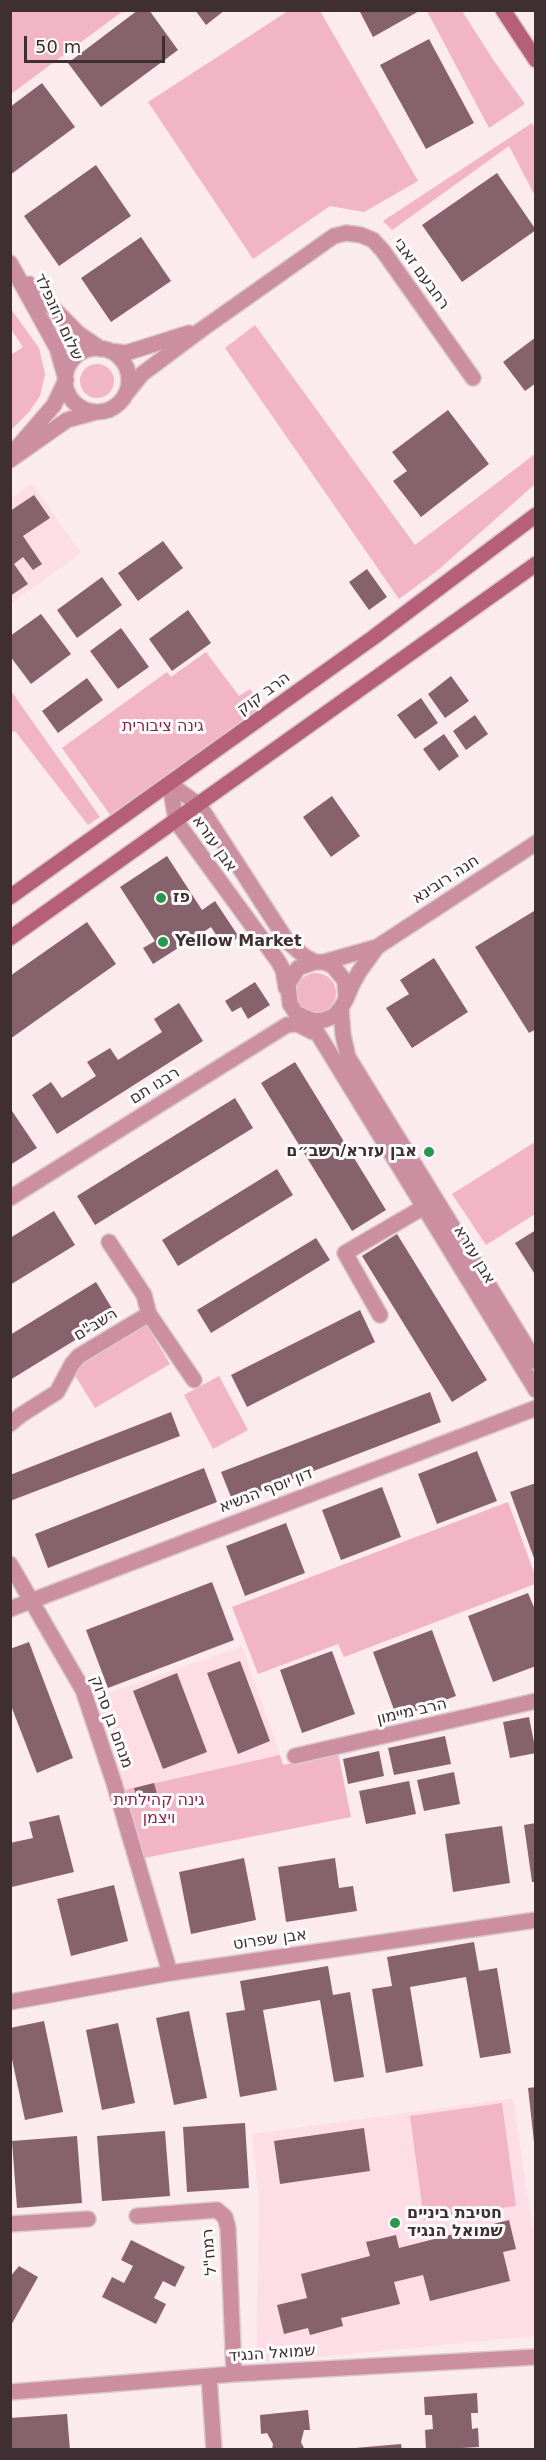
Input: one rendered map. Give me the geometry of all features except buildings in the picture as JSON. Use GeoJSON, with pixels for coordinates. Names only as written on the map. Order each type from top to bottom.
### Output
{"type":"FeatureCollection","features":[{"type":"Feature","properties":{"kind":"main road"},"geometry":{"type":"LineString","coordinates":[[503,10],[536,60]]}},
{"type":"Feature","properties":{"kind":"main road","name":"הרב קוק"},"geometry":{"type":"LineString","coordinates":[[10,897],[374,637],[536,515]]}},
{"type":"Feature","properties":{"kind":"main road"},"geometry":{"type":"LineString","coordinates":[[10,938],[536,564]]}},
{"type":"Feature","properties":{"kind":"street","name":"רחבעם זאבי"},"geometry":{"type":"LineString","coordinates":[[125,394],[142,374],[201,330],[334,236],[346,233],[361,235],[373,240],[383,251],[473,378]]}},
{"type":"Feature","properties":{"kind":"street","name":"שלום רוזנפלד"},"geometry":{"type":"LineString","coordinates":[[14,268],[79,334],[105,350]]}},
{"type":"Feature","properties":{"kind":"street","name":"שלום רוזנפלד"},"geometry":{"type":"LineString","coordinates":[[14,268],[57,348],[66,378]]}},
{"type":"Feature","properties":{"kind":"street","name":"רחבעם זאבי"},"geometry":{"type":"LineString","coordinates":[[105,350],[126,352],[201,330]]}},
{"type":"Feature","properties":{"kind":"street"},"geometry":{"type":"LineString","coordinates":[[10,455],[54,405],[69,366],[78,355],[92,349],[105,350],[117,356],[127,370],[128,387],[116,406],[67,420],[10,460]]}},
{"type":"Feature","properties":{"kind":"street"},"geometry":{"type":"LineString","coordinates":[[66,378],[69,396],[74,402],[80,407],[98,412]]}},
{"type":"Feature","properties":{"kind":"street","name":"אבן עזרא"},"geometry":{"type":"LineString","coordinates":[[170,784],[199,805],[287,941],[304,956],[320,962]]}},
{"type":"Feature","properties":{"kind":"street","name":"אבן עזרא"},"geometry":{"type":"LineString","coordinates":[[170,784],[176,821],[278,961],[283,970],[287,994]]}},
{"type":"Feature","properties":{"kind":"street","name":"חנה רובינא"},"geometry":{"type":"LineString","coordinates":[[320,962],[377,947],[536,843]]}},
{"type":"Feature","properties":{"kind":"street","name":"חנה רובינא"},"geometry":{"type":"LineString","coordinates":[[343,1004],[359,972],[377,947]]}},
{"type":"Feature","properties":{"kind":"street"},"geometry":{"type":"LineString","coordinates":[[320,962],[340,972],[345,981],[343,1004],[334,1016],[314,1021],[304,1019],[290,1004],[287,994],[288,984],[291,975],[298,968],[320,962]]}},
{"type":"Feature","properties":{"kind":"street","name":"אבן עזרא"},"geometry":{"type":"LineString","coordinates":[[343,1004],[343,1035],[348,1057],[536,1362]]}},
{"type":"Feature","properties":{"kind":"street","name":"אבן עזרא"},"geometry":{"type":"LineString","coordinates":[[304,1019],[321,1038],[536,1390]]}},
{"type":"Feature","properties":{"kind":"street","name":"רבנו תם"},"geometry":{"type":"LineString","coordinates":[[10,1198],[287,1025],[297,1024],[321,1038]]}},
{"type":"Feature","properties":{"kind":"street"},"geometry":{"type":"LineString","coordinates":[[380,1316],[345,1253],[424,1207]]}},
{"type":"Feature","properties":{"kind":"street"},"geometry":{"type":"LineString","coordinates":[[109,1242],[144,1295],[149,1314],[194,1380]]}},
{"type":"Feature","properties":{"kind":"street","name":"רשב\"ם"},"geometry":{"type":"LineString","coordinates":[[10,1424],[57,1392],[72,1364],[79,1356],[149,1314]]}},
{"type":"Feature","properties":{"kind":"street","name":"דון יוסף הנשיא"},"geometry":{"type":"LineString","coordinates":[[10,1609],[536,1408]]}},
{"type":"Feature","properties":{"kind":"street","name":"מנחם בן סרוק"},"geometry":{"type":"LineString","coordinates":[[10,1564],[33,1600],[83,1690],[114,1783],[170,1973]]}},
{"type":"Feature","properties":{"kind":"street","name":"הרב מיימון"},"geometry":{"type":"LineString","coordinates":[[296,1756],[536,1701]]}},
{"type":"Feature","properties":{"kind":"street","name":"אבן שפרוט"},"geometry":{"type":"LineString","coordinates":[[10,2002],[170,1973],[536,1920]]}},
{"type":"Feature","properties":{"kind":"street","name":"רמח\"ל"},"geometry":{"type":"LineString","coordinates":[[138,2216],[217,2210],[225,2217],[228,2228],[234,2374]]}},
{"type":"Feature","properties":{"kind":"street"},"geometry":{"type":"LineString","coordinates":[[10,2224],[88,2219]]}},
{"type":"Feature","properties":{"kind":"street","name":"שמואל הנגיד"},"geometry":{"type":"LineString","coordinates":[[10,2392],[234,2374],[536,2357]]}},
{"type":"Feature","properties":{"kind":"street"},"geometry":{"type":"LineString","coordinates":[[209,2376],[214,2450]]}},
{"type":"Feature","properties":{"kind":"shaded area"},"geometry":{"type":"Polygon","coordinates":[[[32,484],[81,553],[11,603],[10,499],[32,484]]]}},
{"type":"Feature","properties":{"kind":"shaded area"},"geometry":{"type":"Polygon","coordinates":[[[242,1646],[280,1755],[125,1790],[97,1697],[242,1646]]]}},
{"type":"Feature","properties":{"kind":"shaded area","name":"חטיבת ביניים שמואל הנגיד"},"geometry":{"type":"Polygon","coordinates":[[[513,2098],[535,2246],[535,2336],[256,2363],[259,2200],[252,2134],[513,2098]]]}},
{"type":"Feature","properties":{"kind":"green space"},"geometry":{"type":"Polygon","coordinates":[[[11,10],[123,10],[123,11],[11,94],[11,10]]]}},
{"type":"Feature","properties":{"kind":"green space"},"geometry":{"type":"Polygon","coordinates":[[[288,11],[320,11],[418,181],[364,212],[330,206],[253,259],[148,102],[288,11]]]}},
{"type":"Feature","properties":{"kind":"green space"},"geometry":{"type":"Polygon","coordinates":[[[427,11],[462,11],[525,104],[489,128],[427,11]]]}},
{"type":"Feature","properties":{"kind":"green space"},"geometry":{"type":"Polygon","coordinates":[[[532,123],[535,130],[535,196],[509,146],[392,230],[383,221],[532,123]]]}},
{"type":"Feature","properties":{"kind":"green space"},"geometry":{"type":"Polygon","coordinates":[[[11,309],[39,348],[45,374],[40,396],[29,412],[11,430],[11,355],[23,347],[11,329],[11,309]]]}},
{"type":"Feature","properties":{"kind":"green space"},"geometry":{"type":"Polygon","coordinates":[[[255,325],[415,545],[535,454],[535,484],[438,570],[399,599],[225,348],[255,325]]]}},
{"type":"Feature","properties":{"kind":"green space"},"geometry":{"type":"Polygon","coordinates":[[[97,364],[109,369],[114,381],[109,393],[97,398],[85,393],[80,381],[85,369],[97,364]]]}},
{"type":"Feature","properties":{"kind":"green space","name":"גינה ציבורית"},"geometry":{"type":"Polygon","coordinates":[[[206,652],[239,696],[250,689],[262,706],[111,816],[62,748],[167,672],[171,677],[206,652]]]}},
{"type":"Feature","properties":{"kind":"green space"},"geometry":{"type":"Polygon","coordinates":[[[11,691],[100,817],[88,825],[15,731],[11,733],[11,691]]]}},
{"type":"Feature","properties":{"kind":"green space"},"geometry":{"type":"Polygon","coordinates":[[[316,973],[324,974],[330,979],[335,985],[335,1001],[330,1007],[324,1012],[316,1013],[308,1012],[302,1007],[297,1001],[296,993],[297,985],[302,979],[308,974],[316,973]]]}},
{"type":"Feature","properties":{"kind":"green space"},"geometry":{"type":"Polygon","coordinates":[[[535,1142],[535,1214],[486,1245],[452,1194],[535,1142]]]}},
{"type":"Feature","properties":{"kind":"green space"},"geometry":{"type":"Polygon","coordinates":[[[145,1322],[170,1364],[95,1408],[76,1377],[77,1362],[145,1322]]]}},
{"type":"Feature","properties":{"kind":"green space"},"geometry":{"type":"Polygon","coordinates":[[[219,1376],[248,1430],[213,1449],[184,1395],[219,1376]]]}},
{"type":"Feature","properties":{"kind":"green space"},"geometry":{"type":"Polygon","coordinates":[[[508,1502],[535,1575],[535,1584],[344,1657],[338,1644],[258,1674],[232,1607],[508,1502]]]}},
{"type":"Feature","properties":{"kind":"green space","name":"גינה קהילתית ויצמן"},"geometry":{"type":"Polygon","coordinates":[[[338,1753],[351,1817],[144,1858],[125,1790],[280,1755],[283,1765],[338,1753]]]}},
{"type":"Feature","properties":{"kind":"green space"},"geometry":{"type":"Polygon","coordinates":[[[502,2103],[516,2206],[424,2220],[410,2116],[502,2103]]]}},
{"type":"Feature","properties":{"kind":"place","name":"פז"},"geometry":{"type":"Point","coordinates":[161,898]}},
{"type":"Feature","properties":{"kind":"place","name":"Yellow Market"},"geometry":{"type":"Point","coordinates":[163,942]}},
{"type":"Feature","properties":{"kind":"place","name":"אבן עזרא/רשב״ם"},"geometry":{"type":"Point","coordinates":[429,1152]}},
{"type":"Feature","properties":{"kind":"place","name":"חטיבת ביניים שמואל הנגיד"},"geometry":{"type":"Point","coordinates":[395,2223]}}]}
